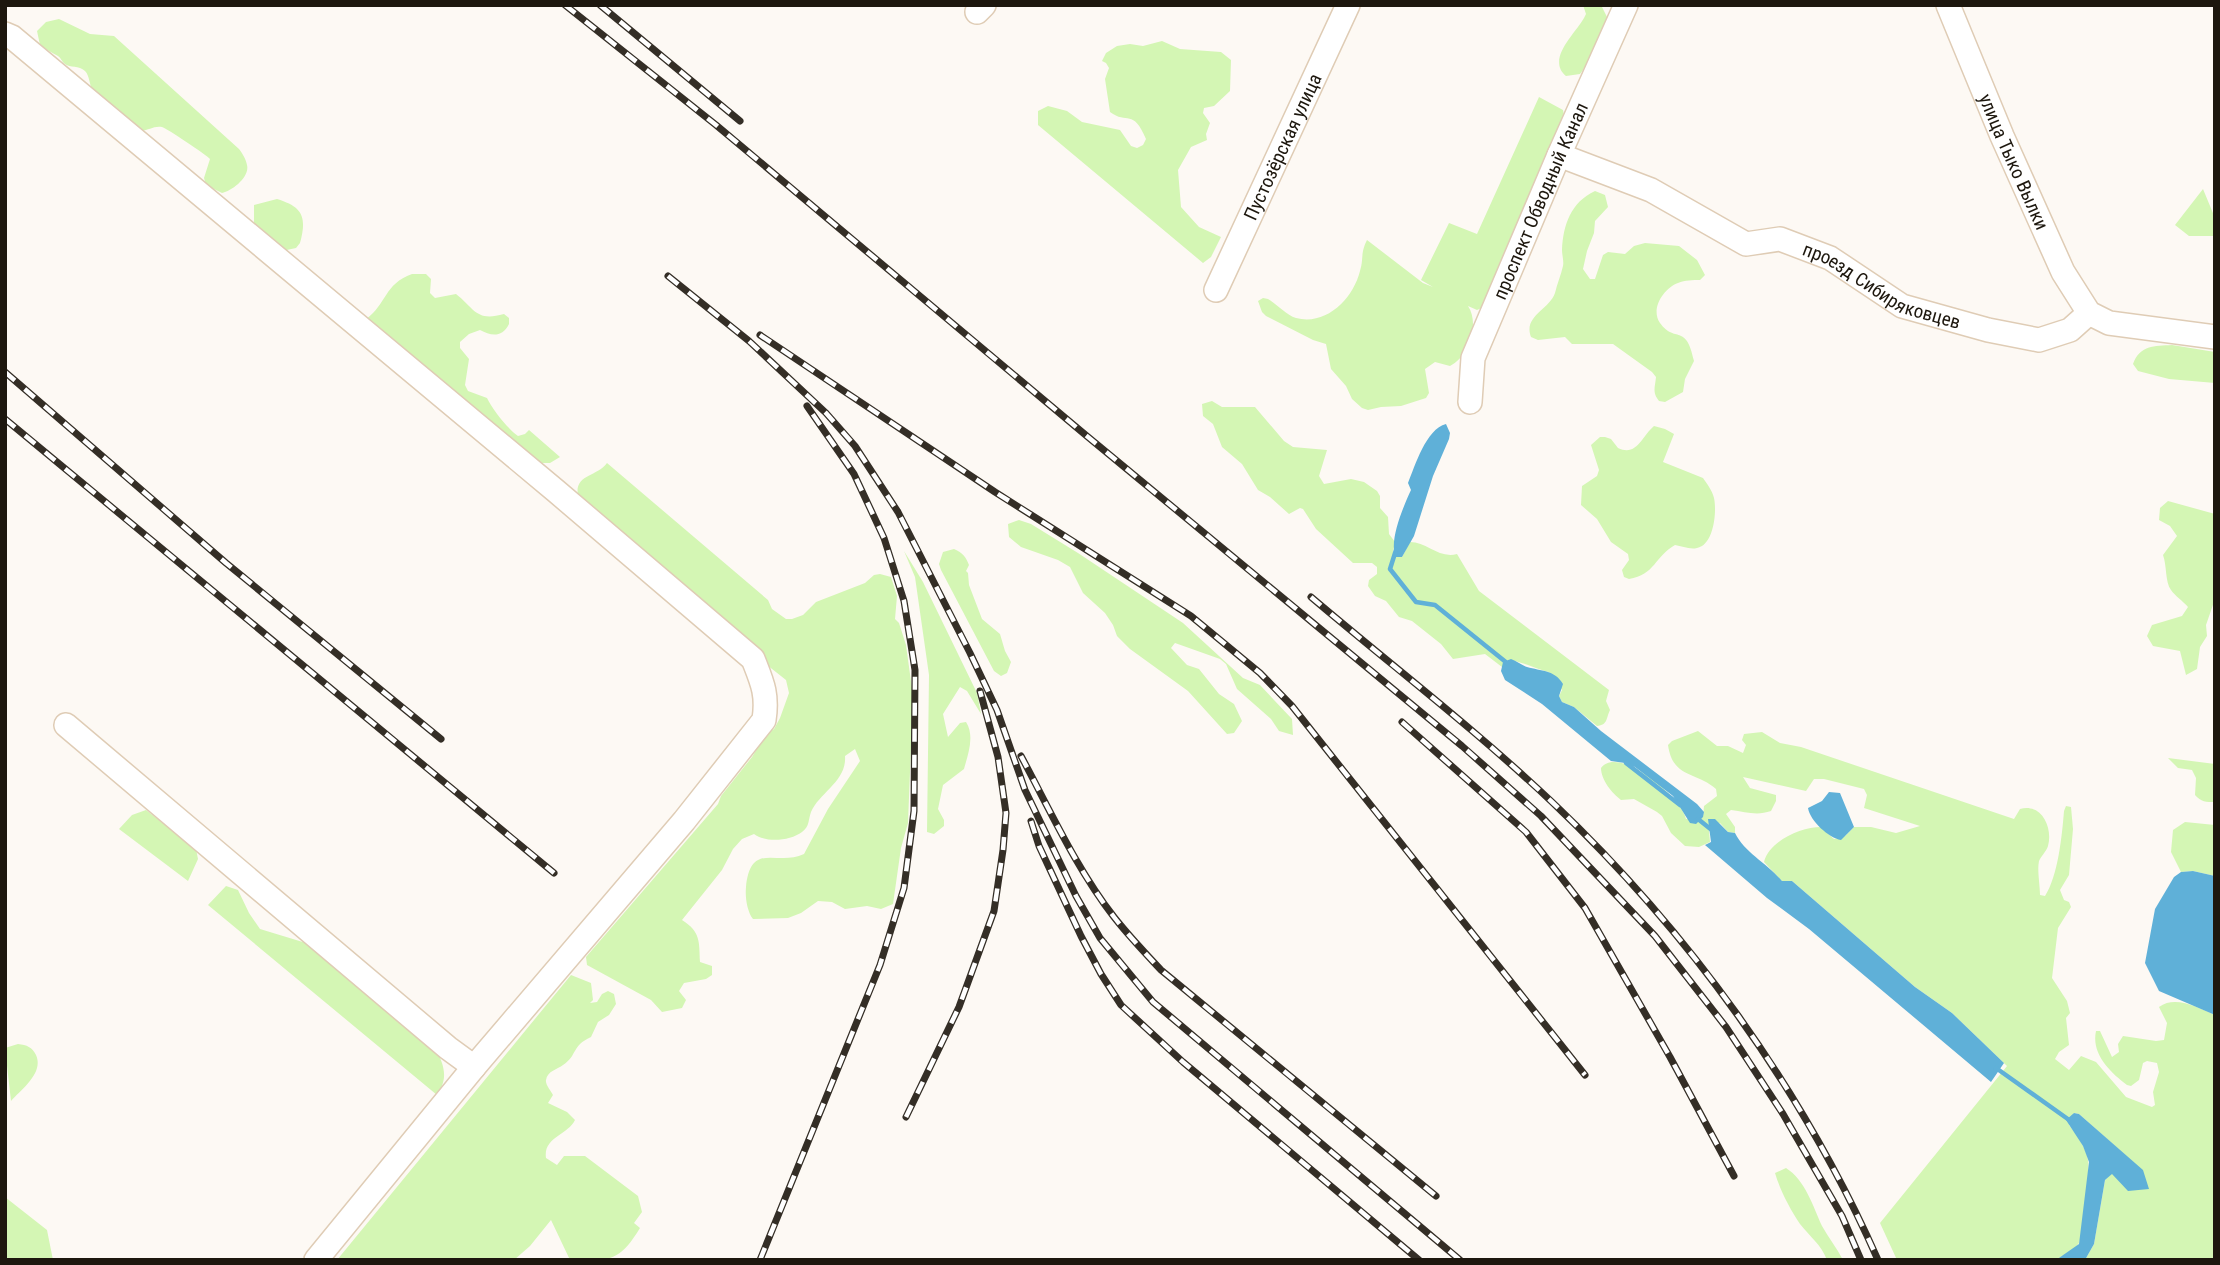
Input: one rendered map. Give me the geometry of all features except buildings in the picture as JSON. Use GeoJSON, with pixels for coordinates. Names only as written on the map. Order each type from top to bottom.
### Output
{"type":"FeatureCollection","features":[{"type":"Feature","properties":{"kind":"street","name":"Пустозёрская улица"},"geometry":{"type":"LineString","coordinates":[[1216,290],[1348,5]]}},
{"type":"Feature","properties":{"kind":"street","name":"проспект Обводный Канал"},"geometry":{"type":"LineString","coordinates":[[1470,402],[1473,358],[1626,5]]}},
{"type":"Feature","properties":{"kind":"street","name":"улица Тыко Вылки"},"geometry":{"type":"LineString","coordinates":[[1948,5],[2002,136],[2063,272],[2089,313]]}},
{"type":"Feature","properties":{"kind":"street"},"geometry":{"type":"LineString","coordinates":[[5,34],[12,37],[556,491],[753,659],[764,685],[767,702],[764,720],[684,821],[474,1067],[316,1260]]}},
{"type":"Feature","properties":{"kind":"street","name":"проезд Сибиряковцев"},"geometry":{"type":"LineString","coordinates":[[1559,155],[1651,190],[1746,244],[1780,239],[1830,258],[1902,306],[1988,330],[2039,340],[2070,330],[2089,313]]}},
{"type":"Feature","properties":{"kind":"street"},"geometry":{"type":"LineString","coordinates":[[2089,313],[2109,323],[2215,337]]}},
{"type":"Feature","properties":{"kind":"street"},"geometry":{"type":"LineString","coordinates":[[66,726],[438,1040],[474,1067]]}},
{"type":"Feature","properties":{"kind":"green space"},"geometry":{"type":"Polygon","coordinates":[[[1583,5],[1601,5],[1609,21],[1580,74],[1566,76],[1559,62],[1564,47],[1586,14],[1583,5]]]}},
{"type":"Feature","properties":{"kind":"green space"},"geometry":{"type":"Polygon","coordinates":[[[59,19],[90,34],[114,36],[239,149],[246,161],[247,170],[239,183],[222,193],[206,185],[204,178],[210,159],[162,127],[142,131],[136,129],[117,108],[95,93],[85,71],[67,65],[40,45],[37,31],[46,22],[59,19]]]}},
{"type":"Feature","properties":{"kind":"green space"},"geometry":{"type":"Polygon","coordinates":[[[1162,41],[1180,49],[1221,52],[1231,60],[1230,91],[1214,106],[1204,108],[1203,113],[1210,123],[1207,140],[1191,147],[1178,170],[1181,207],[1199,227],[1221,237],[1211,257],[1203,263],[1038,125],[1038,111],[1048,106],[1067,111],[1082,122],[1120,130],[1131,146],[1137,148],[1143,145],[1146,139],[1133,120],[1110,112],[1105,79],[1109,68],[1102,61],[1106,53],[1117,46],[1143,46],[1162,41]]]}},
{"type":"Feature","properties":{"kind":"green space"},"geometry":{"type":"Polygon","coordinates":[[[1539,97],[1563,110],[1565,120],[1484,307],[1477,310],[1468,306],[1473,331],[1467,348],[1457,362],[1450,366],[1435,362],[1425,369],[1429,393],[1426,398],[1401,406],[1368,410],[1362,408],[1352,399],[1346,386],[1331,369],[1326,344],[1266,316],[1258,301],[1268,299],[1296,318],[1318,318],[1328,314],[1345,300],[1351,291],[1360,271],[1367,240],[1423,283],[1433,287],[1421,280],[1449,223],[1477,234],[1539,97]]]}},
{"type":"Feature","properties":{"kind":"green space"},"geometry":{"type":"Polygon","coordinates":[[[2203,189],[2215,218],[2215,236],[2189,236],[2175,225],[2203,189]]]}},
{"type":"Feature","properties":{"kind":"green space"},"geometry":{"type":"Polygon","coordinates":[[[1595,191],[1605,195],[1608,207],[1595,221],[1594,233],[1587,251],[1583,269],[1590,279],[1595,279],[1603,255],[1608,252],[1625,254],[1634,246],[1645,243],[1679,246],[1697,260],[1705,275],[1700,280],[1683,281],[1668,289],[1658,306],[1657,317],[1660,323],[1665,329],[1684,337],[1694,361],[1685,379],[1683,392],[1665,402],[1659,401],[1655,395],[1656,377],[1652,372],[1613,344],[1572,344],[1565,337],[1538,340],[1531,337],[1529,330],[1533,318],[1555,293],[1563,266],[1563,241],[1570,215],[1580,201],[1595,191]]]}},
{"type":"Feature","properties":{"kind":"green space"},"geometry":{"type":"Polygon","coordinates":[[[277,199],[293,206],[301,214],[302,234],[296,248],[282,251],[254,225],[254,205],[277,199]]]}},
{"type":"Feature","properties":{"kind":"green space"},"geometry":{"type":"Polygon","coordinates":[[[412,274],[426,274],[431,279],[430,293],[435,298],[456,294],[477,313],[487,316],[504,314],[509,318],[509,324],[500,334],[488,334],[480,330],[469,334],[460,342],[460,348],[469,359],[465,385],[468,391],[487,398],[518,436],[529,430],[560,457],[550,463],[538,463],[366,319],[396,283],[412,274]]]}},
{"type":"Feature","properties":{"kind":"green space"},"geometry":{"type":"Polygon","coordinates":[[[2172,345],[2215,352],[2215,383],[2169,379],[2138,371],[2133,364],[2144,350],[2154,346],[2172,345]]]}},
{"type":"Feature","properties":{"kind":"green space"},"geometry":{"type":"Polygon","coordinates":[[[1212,401],[1222,407],[1255,407],[1284,441],[1293,447],[1327,450],[1319,476],[1324,484],[1351,479],[1364,482],[1377,491],[1380,508],[1388,517],[1389,534],[1395,542],[1393,552],[1402,557],[1410,542],[1444,554],[1457,554],[1479,591],[1609,690],[1606,701],[1610,710],[1605,723],[1597,726],[1574,707],[1562,702],[1559,696],[1562,690],[1549,672],[1511,660],[1507,660],[1502,667],[1485,654],[1453,659],[1441,644],[1412,621],[1399,617],[1386,601],[1375,596],[1368,586],[1369,580],[1377,574],[1377,567],[1372,563],[1353,563],[1316,529],[1303,509],[1289,514],[1258,490],[1242,464],[1222,447],[1213,424],[1203,416],[1202,404],[1212,401]]]}},
{"type":"Feature","properties":{"kind":"green space"},"geometry":{"type":"Polygon","coordinates":[[[1654,426],[1674,434],[1663,462],[1703,478],[1708,485],[1714,498],[1714,519],[1711,534],[1703,546],[1692,549],[1675,545],[1644,574],[1629,579],[1624,577],[1622,570],[1629,560],[1628,554],[1611,542],[1597,519],[1581,505],[1582,486],[1597,476],[1599,470],[1591,445],[1600,437],[1611,439],[1618,448],[1630,450],[1639,444],[1654,426]]]}},
{"type":"Feature","properties":{"kind":"green space"},"geometry":{"type":"Polygon","coordinates":[[[607,463],[768,600],[772,609],[786,619],[803,615],[816,602],[865,583],[874,575],[891,577],[897,596],[895,619],[899,623],[906,645],[913,696],[908,823],[901,848],[893,904],[881,909],[867,906],[845,909],[832,902],[818,901],[788,918],[753,919],[748,908],[746,887],[753,864],[759,859],[804,854],[828,809],[860,761],[855,749],[845,756],[842,772],[815,805],[805,830],[778,840],[765,839],[754,834],[742,839],[733,849],[722,870],[682,920],[696,933],[700,962],[712,966],[712,975],[706,979],[684,983],[679,991],[686,1000],[682,1008],[662,1012],[651,1000],[587,965],[586,957],[718,804],[766,734],[774,729],[789,693],[786,680],[753,654],[578,496],[579,484],[607,463]]]}},
{"type":"Feature","properties":{"kind":"green space"},"geometry":{"type":"Polygon","coordinates":[[[2168,501],[2215,514],[2215,599],[2206,625],[2207,636],[2200,647],[2197,669],[2186,675],[2180,651],[2153,646],[2147,636],[2152,625],[2182,616],[2188,607],[2171,590],[2167,578],[2163,555],[2177,536],[2170,526],[2159,520],[2160,508],[2168,501]]]}},
{"type":"Feature","properties":{"kind":"green space"},"geometry":{"type":"Polygon","coordinates":[[[1019,520],[1031,524],[1078,553],[1183,623],[1243,678],[1260,685],[1292,719],[1293,735],[1279,731],[1271,719],[1237,689],[1226,664],[1220,659],[1175,643],[1171,648],[1187,665],[1199,669],[1219,694],[1234,704],[1242,721],[1234,733],[1227,734],[1188,691],[1130,649],[1117,636],[1105,613],[1083,593],[1070,567],[1021,547],[1009,537],[1008,524],[1019,520]]]}},
{"type":"Feature","properties":{"kind":"green space"},"geometry":{"type":"Polygon","coordinates":[[[954,549],[964,555],[969,565],[966,571],[969,585],[982,619],[1000,634],[1011,662],[1007,673],[1001,676],[994,671],[941,570],[939,564],[943,552],[954,549]]]}},
{"type":"Feature","properties":{"kind":"green space"},"geometry":{"type":"Polygon","coordinates":[[[904,551],[923,582],[977,693],[981,714],[967,691],[960,687],[943,714],[948,737],[960,723],[966,722],[970,739],[964,769],[943,785],[938,809],[944,826],[934,834],[927,832],[929,675],[915,577],[904,551]]]}},
{"type":"Feature","properties":{"kind":"green space"},"geometry":{"type":"Polygon","coordinates":[[[1698,731],[1717,746],[1728,746],[1743,753],[1746,745],[1742,740],[1744,734],[1762,732],[1780,743],[1801,747],[2014,819],[2020,809],[2034,810],[2044,818],[2049,832],[2048,846],[2038,865],[2040,895],[2045,896],[2053,878],[2061,844],[2064,811],[2066,806],[2071,807],[2073,829],[2069,875],[2060,890],[2071,907],[2058,928],[2052,978],[2067,1001],[2070,1013],[2066,1018],[2069,1045],[2059,1052],[2055,1059],[2069,1070],[2081,1056],[2096,1062],[2126,1097],[2152,1107],[2155,1105],[2153,1092],[2159,1072],[2157,1063],[2143,1063],[2139,1080],[2131,1086],[2127,1085],[2103,1062],[2096,1047],[2096,1031],[2100,1031],[2112,1057],[2119,1052],[2118,1044],[2123,1036],[2164,1040],[2167,1023],[2159,1007],[2166,1004],[2180,1002],[2215,1015],[2215,1260],[2085,1260],[2094,1244],[2105,1180],[2112,1173],[2142,1170],[2079,1114],[2074,1113],[2069,1125],[2083,1146],[2088,1166],[2083,1228],[2075,1248],[2056,1260],[1897,1260],[1880,1223],[2007,1066],[1952,1013],[1915,987],[1792,881],[1782,881],[1764,862],[1767,854],[1779,842],[1804,830],[1821,827],[1834,839],[1845,836],[1854,827],[1871,827],[1896,833],[1920,826],[1864,808],[1867,795],[1864,789],[1814,779],[1806,791],[1743,777],[1750,788],[1776,795],[1771,811],[1756,813],[1731,810],[1726,814],[1735,827],[1735,833],[1728,832],[1720,823],[1709,831],[1710,842],[1699,847],[1685,846],[1671,833],[1657,812],[1634,799],[1621,800],[1605,782],[1601,768],[1610,762],[1635,768],[1674,799],[1686,819],[1703,817],[1704,806],[1717,796],[1716,789],[1680,769],[1671,756],[1668,745],[1698,731]]]}},
{"type":"Feature","properties":{"kind":"green space"},"geometry":{"type":"Polygon","coordinates":[[[2168,758],[2215,764],[2215,802],[2197,797],[2196,778],[2192,770],[2178,768],[2168,758]]]}},
{"type":"Feature","properties":{"kind":"green space"},"geometry":{"type":"Polygon","coordinates":[[[146,810],[196,849],[198,859],[188,881],[119,829],[132,815],[146,810]]]}},
{"type":"Feature","properties":{"kind":"green space"},"geometry":{"type":"Polygon","coordinates":[[[2185,822],[2215,825],[2215,876],[2193,871],[2181,872],[2171,852],[2173,830],[2185,822]]]}},
{"type":"Feature","properties":{"kind":"green space"},"geometry":{"type":"Polygon","coordinates":[[[226,886],[238,890],[260,929],[306,943],[435,1048],[444,1071],[443,1083],[437,1095],[208,905],[226,886]]]}},
{"type":"Feature","properties":{"kind":"green space"},"geometry":{"type":"Polygon","coordinates":[[[571,975],[591,983],[593,1000],[590,1003],[597,1002],[602,994],[608,991],[614,994],[616,1004],[609,1015],[598,1022],[591,1037],[580,1044],[568,1061],[550,1072],[547,1077],[546,1083],[553,1095],[548,1103],[567,1112],[575,1120],[548,1145],[546,1158],[557,1165],[564,1156],[585,1156],[638,1196],[642,1212],[634,1223],[640,1228],[632,1240],[611,1258],[570,1260],[551,1220],[530,1246],[514,1260],[337,1260],[571,975]]]}},
{"type":"Feature","properties":{"kind":"green space"},"geometry":{"type":"Polygon","coordinates":[[[18,1044],[33,1050],[38,1062],[31,1080],[11,1101],[5,1048],[18,1044]]]}},
{"type":"Feature","properties":{"kind":"green space"},"geometry":{"type":"Polygon","coordinates":[[[1786,1168],[1803,1186],[1822,1226],[1843,1260],[1827,1260],[1796,1218],[1782,1193],[1775,1173],[1786,1168]]]}},
{"type":"Feature","properties":{"kind":"green space"},"geometry":{"type":"Polygon","coordinates":[[[5,1197],[47,1230],[53,1260],[5,1260],[5,1197]]]}},
{"type":"Feature","properties":{"kind":"water"},"geometry":{"type":"Polygon","coordinates":[[[1446,424],[1450,433],[1449,439],[1433,476],[1414,536],[1402,557],[1396,557],[1395,533],[1411,490],[1408,483],[1427,440],[1439,427],[1446,424]]]}},
{"type":"Feature","properties":{"kind":"water"},"geometry":{"type":"Polygon","coordinates":[[[1511,659],[1560,679],[1563,684],[1559,696],[1562,702],[1574,707],[1601,731],[1697,804],[1704,812],[1703,817],[1696,824],[1690,823],[1673,796],[1635,767],[1611,761],[1542,704],[1505,680],[1501,671],[1503,662],[1511,659]]]}},
{"type":"Feature","properties":{"kind":"water"},"geometry":{"type":"Polygon","coordinates":[[[1829,792],[1840,793],[1854,827],[1841,840],[1821,828],[1808,808],[1822,801],[1829,792]]]}},
{"type":"Feature","properties":{"kind":"water"},"geometry":{"type":"Polygon","coordinates":[[[1708,819],[1715,819],[1728,832],[1735,833],[1744,846],[1782,881],[1792,881],[1915,987],[1952,1013],[2004,1063],[1991,1082],[1705,845],[1711,842],[1708,819]]]}},
{"type":"Feature","properties":{"kind":"water"},"geometry":{"type":"Polygon","coordinates":[[[2193,871],[2215,876],[2215,1015],[2159,991],[2145,963],[2155,909],[2174,877],[2181,872],[2193,871]]]}},
{"type":"Feature","properties":{"kind":"water"},"geometry":{"type":"Polygon","coordinates":[[[2074,1113],[2079,1114],[2143,1170],[2149,1189],[2128,1191],[2112,1174],[2105,1180],[2094,1244],[2085,1260],[2056,1260],[2079,1244],[2089,1162],[2083,1146],[2066,1120],[2074,1113]]]}},
{"type":"Feature","properties":{"kind":"waterway"},"geometry":{"type":"LineString","coordinates":[[1396,550],[1390,569],[1416,602],[1435,605],[1507,663]]}},
{"type":"Feature","properties":{"kind":"waterway"},"geometry":{"type":"LineString","coordinates":[[1626,763],[1680,805]]}},
{"type":"Feature","properties":{"kind":"waterway"},"geometry":{"type":"LineString","coordinates":[[1698,819],[1713,831]]}},
{"type":"Feature","properties":{"kind":"waterway"},"geometry":{"type":"LineString","coordinates":[[1996,1068],[2072,1122]]}},
{"type":"Feature","properties":{"kind":"railway"},"geometry":{"type":"LineString","coordinates":[[565,5],[716,125],[1462,746],[1541,816],[1655,936],[1726,1027],[1783,1114],[1842,1216],[1861,1260]]}},
{"type":"Feature","properties":{"kind":"railway"},"geometry":{"type":"LineString","coordinates":[[600,5],[740,121]]}},
{"type":"Feature","properties":{"kind":"railway"},"geometry":{"type":"LineString","coordinates":[[668,276],[749,341],[826,413],[855,446],[898,512],[970,653],[997,710],[1025,790],[1076,896],[1100,938],[1153,1002],[1460,1260]]}},
{"type":"Feature","properties":{"kind":"railway"},"geometry":{"type":"LineString","coordinates":[[760,335],[995,492],[1191,616],[1260,673],[1292,706],[1585,1075]]}},
{"type":"Feature","properties":{"kind":"railway"},"geometry":{"type":"LineString","coordinates":[[5,372],[226,563],[441,739]]}},
{"type":"Feature","properties":{"kind":"railway"},"geometry":{"type":"LineString","coordinates":[[760,1260],[880,965],[904,888],[914,811],[915,670],[904,601],[884,538],[854,474],[807,406]]}},
{"type":"Feature","properties":{"kind":"railway"},"geometry":{"type":"LineString","coordinates":[[5,419],[554,873]]}},
{"type":"Feature","properties":{"kind":"railway"},"geometry":{"type":"LineString","coordinates":[[1311,597],[1523,775],[1602,852],[1650,904],[1738,1015],[1777,1074],[1848,1196],[1878,1260]]}},
{"type":"Feature","properties":{"kind":"railway"},"geometry":{"type":"LineString","coordinates":[[906,1117],[959,1007],[994,911],[1006,813],[998,757],[980,691]]}},
{"type":"Feature","properties":{"kind":"railway"},"geometry":{"type":"LineString","coordinates":[[1402,722],[1526,832],[1585,908],[1734,1176]]}},
{"type":"Feature","properties":{"kind":"railway"},"geometry":{"type":"LineString","coordinates":[[1021,756],[1064,838],[1100,898],[1119,924],[1161,970],[1436,1196]]}},
{"type":"Feature","properties":{"kind":"railway"},"geometry":{"type":"LineString","coordinates":[[1031,821],[1039,846],[1081,936],[1121,1005],[1183,1062],[1419,1260]]}}]}
